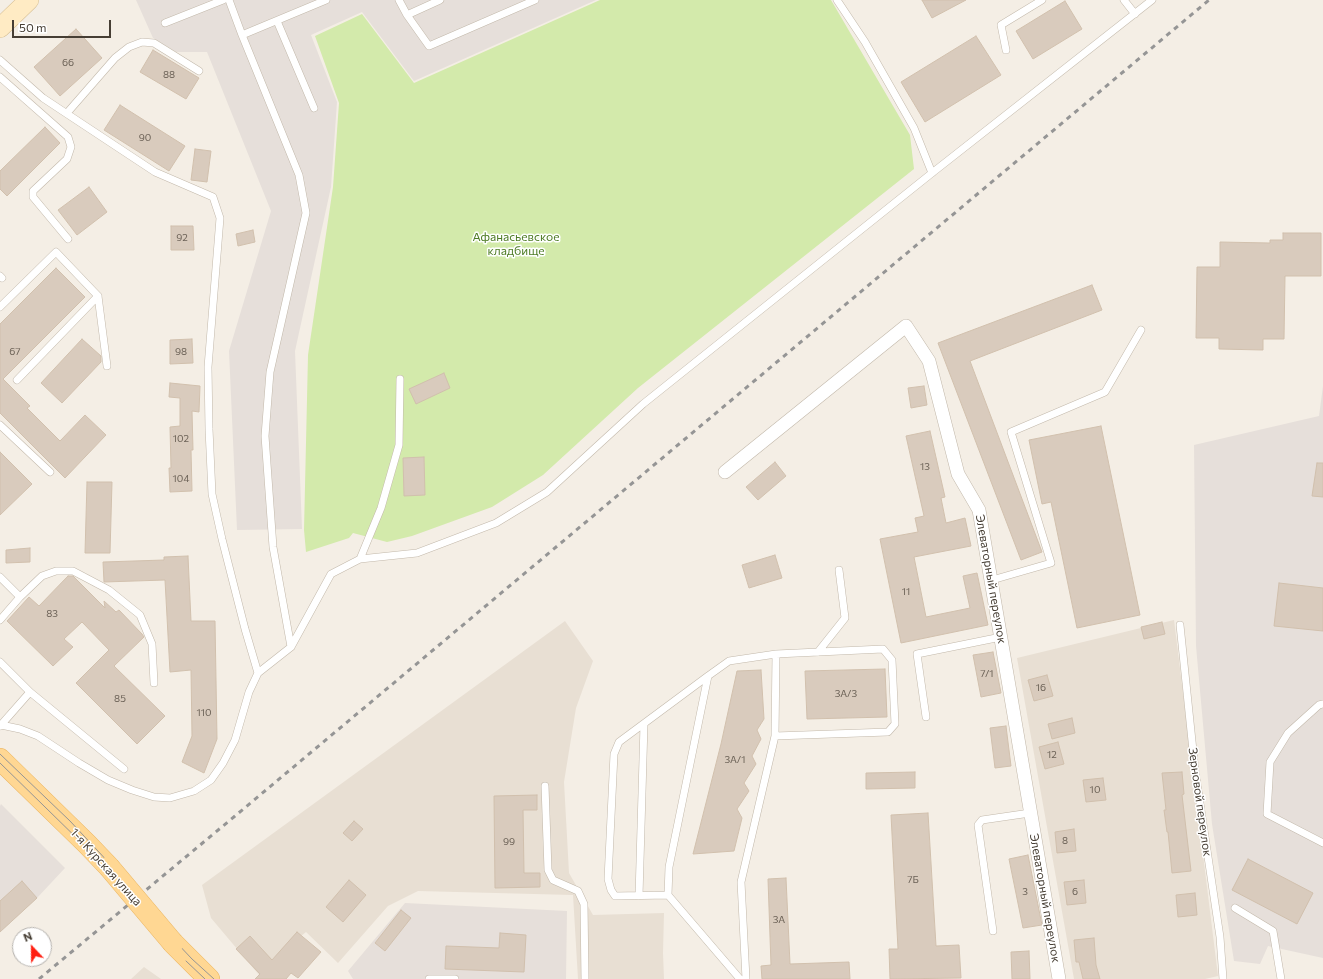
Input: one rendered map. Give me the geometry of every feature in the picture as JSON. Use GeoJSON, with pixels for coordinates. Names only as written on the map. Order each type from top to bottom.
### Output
{"type":"FeatureCollection","features":[{"type":"Feature","properties":{"kind":"main road"},"geometry":{"type":"LineString","coordinates":[[0,28],[29,0]]}},
{"type":"Feature","properties":{"kind":"main road","name":"1-я Курская улица"},"geometry":{"type":"LineString","coordinates":[[0,758],[109,867],[173,943],[209,979]]}},
{"type":"Feature","properties":{"kind":"street","name":"Элеваторный переулок"},"geometry":{"type":"LineString","coordinates":[[725,472],[906,326],[929,361],[958,474],[979,510],[1059,979]]}},
{"type":"Feature","properties":{"kind":"lane"},"geometry":{"type":"LineString","coordinates":[[165,23],[223,0]]}},
{"type":"Feature","properties":{"kind":"lane"},"geometry":{"type":"LineString","coordinates":[[229,0],[299,175],[306,213],[270,372],[265,436],[273,547],[291,647]]}},
{"type":"Feature","properties":{"kind":"lane"},"geometry":{"type":"LineString","coordinates":[[242,35],[326,0]]}},
{"type":"Feature","properties":{"kind":"lane"},"geometry":{"type":"LineString","coordinates":[[399,0],[407,15],[429,46],[535,0]]}},
{"type":"Feature","properties":{"kind":"lane"},"geometry":{"type":"LineString","coordinates":[[407,15],[440,0]]}},
{"type":"Feature","properties":{"kind":"lane"},"geometry":{"type":"LineString","coordinates":[[837,0],[865,42],[914,128],[932,173]]}},
{"type":"Feature","properties":{"kind":"lane"},"geometry":{"type":"LineString","coordinates":[[1006,50],[1001,25],[1042,0]]}},
{"type":"Feature","properties":{"kind":"lane"},"geometry":{"type":"LineString","coordinates":[[1124,0],[1135,14]]}},
{"type":"Feature","properties":{"kind":"lane"},"geometry":{"type":"LineString","coordinates":[[30,692],[1,725],[20,729],[38,736],[79,764],[108,780],[132,790],[154,797],[170,798],[194,791],[211,780],[223,763],[235,740],[249,692],[258,673],[291,647],[331,574],[360,559],[417,553],[496,523],[547,492],[643,404],[932,173],[1152,0]]}},
{"type":"Feature","properties":{"kind":"lane"},"geometry":{"type":"LineString","coordinates":[[277,21],[314,108]]}},
{"type":"Feature","properties":{"kind":"lane"},"geometry":{"type":"LineString","coordinates":[[67,113],[115,58],[129,47],[142,42],[154,43],[199,70]]}},
{"type":"Feature","properties":{"kind":"lane"},"geometry":{"type":"LineString","coordinates":[[0,60],[43,98],[155,172],[214,197],[220,218],[208,367],[212,494],[245,629],[258,673]]}},
{"type":"Feature","properties":{"kind":"lane"},"geometry":{"type":"LineString","coordinates":[[0,77],[68,137],[71,147],[67,159],[33,191],[33,197],[68,239]]}},
{"type":"Feature","properties":{"kind":"lane"},"geometry":{"type":"LineString","coordinates":[[0,307],[56,252],[98,296],[107,366]]}},
{"type":"Feature","properties":{"kind":"lane"},"geometry":{"type":"LineString","coordinates":[[17,380],[98,296]]}},
{"type":"Feature","properties":{"kind":"lane"},"geometry":{"type":"LineString","coordinates":[[992,580],[1051,563],[1011,432],[1105,392],[1141,330]]}},
{"type":"Feature","properties":{"kind":"lane"},"geometry":{"type":"LineString","coordinates":[[360,559],[382,508],[399,445],[400,380]]}},
{"type":"Feature","properties":{"kind":"lane"},"geometry":{"type":"LineString","coordinates":[[0,425],[50,472]]}},
{"type":"Feature","properties":{"kind":"lane"},"geometry":{"type":"LineString","coordinates":[[818,652],[845,618],[839,570]]}},
{"type":"Feature","properties":{"kind":"lane"},"geometry":{"type":"LineString","coordinates":[[0,620],[20,597],[42,576],[56,571],[72,571],[109,590],[140,615],[152,644],[154,683]]}},
{"type":"Feature","properties":{"kind":"lane"},"geometry":{"type":"LineString","coordinates":[[0,577],[20,597]]}},
{"type":"Feature","properties":{"kind":"lane","name":"Зерновой переулок"},"geometry":{"type":"LineString","coordinates":[[1180,625],[1195,770],[1220,937],[1223,979]]}},
{"type":"Feature","properties":{"kind":"lane"},"geometry":{"type":"LineString","coordinates":[[926,717],[917,654],[1001,637]]}},
{"type":"Feature","properties":{"kind":"lane"},"geometry":{"type":"LineString","coordinates":[[668,895],[615,896],[611,890],[608,879],[614,754],[619,742],[729,661],[776,654],[883,649],[892,660],[895,724],[888,732],[775,736]]}},
{"type":"Feature","properties":{"kind":"lane"},"geometry":{"type":"LineString","coordinates":[[746,979],[741,882],[775,736],[776,654]]}},
{"type":"Feature","properties":{"kind":"lane"},"geometry":{"type":"LineString","coordinates":[[0,662],[30,692],[124,769]]}},
{"type":"Feature","properties":{"kind":"lane"},"geometry":{"type":"LineString","coordinates":[[708,676],[669,867],[668,895],[740,979]]}},
{"type":"Feature","properties":{"kind":"lane"},"geometry":{"type":"LineString","coordinates":[[1323,704],[1319,705],[1288,733],[1270,762],[1267,814],[1323,843]]}},
{"type":"Feature","properties":{"kind":"lane"},"geometry":{"type":"LineString","coordinates":[[639,896],[644,724]]}},
{"type":"Feature","properties":{"kind":"lane"},"geometry":{"type":"LineString","coordinates":[[545,786],[548,870],[552,880],[578,891],[584,904],[585,979]]}},
{"type":"Feature","properties":{"kind":"lane"},"geometry":{"type":"LineString","coordinates":[[993,931],[978,825],[982,820],[1030,813]]}},
{"type":"Feature","properties":{"kind":"lane"},"geometry":{"type":"LineString","coordinates":[[1235,908],[1273,931],[1281,979]]}},
{"type":"Feature","properties":{"kind":"lane"},"geometry":{"type":"LineString","coordinates":[[429,979],[455,979]]}},
{"type":"Feature","properties":{"kind":"shaded area"},"geometry":{"type":"Polygon","coordinates":[[[136,0],[596,0],[414,81],[362,12],[311,35],[337,102],[331,187],[295,351],[302,529],[237,530],[229,351],[271,211],[207,52],[176,52],[153,38],[136,0]]]}},
{"type":"Feature","properties":{"kind":"shaded area"},"geometry":{"type":"Polygon","coordinates":[[[1323,386],[1323,958],[1268,946],[1260,964],[1234,961],[1212,824],[1196,646],[1194,445],[1319,416],[1323,386]]]}},
{"type":"Feature","properties":{"kind":"shaded area"},"geometry":{"type":"Polygon","coordinates":[[[1174,620],[1218,976],[1205,979],[1074,979],[1017,658],[1174,620]]]}},
{"type":"Feature","properties":{"kind":"shaded area"},"geometry":{"type":"Polygon","coordinates":[[[565,621],[593,661],[576,708],[564,782],[569,873],[593,915],[664,913],[664,979],[578,979],[573,895],[418,891],[388,906],[338,963],[306,932],[274,958],[259,975],[211,918],[202,885],[565,621]]]}},
{"type":"Feature","properties":{"kind":"shaded area"},"geometry":{"type":"Polygon","coordinates":[[[1,804],[65,868],[37,898],[0,932],[0,806],[1,804]]]}},
{"type":"Feature","properties":{"kind":"shaded area"},"geometry":{"type":"Polygon","coordinates":[[[405,903],[567,911],[566,979],[353,979],[348,971],[405,903]]]}},
{"type":"Feature","properties":{"kind":"shaded area"},"geometry":{"type":"Polygon","coordinates":[[[144,967],[161,979],[131,979],[144,967]]]}},
{"type":"Feature","properties":{"kind":"green space","name":"Афанасьевское кладбище"},"geometry":{"type":"Polygon","coordinates":[[[600,0],[831,0],[910,135],[914,169],[638,388],[543,475],[492,507],[412,536],[387,542],[353,533],[349,538],[306,552],[304,530],[308,355],[333,187],[339,103],[315,36],[362,14],[414,83],[600,0]]]}},
{"type":"Feature","properties":{"kind":"building"},"geometry":{"type":"Polygon","coordinates":[[[922,0],[966,0],[932,18],[922,0]]]}},
{"type":"Feature","properties":{"kind":"building"},"geometry":{"type":"Polygon","coordinates":[[[1065,1],[1082,29],[1033,59],[1016,31],[1065,1]]]}},
{"type":"Feature","properties":{"kind":"building"},"geometry":{"type":"Polygon","coordinates":[[[76,29],[102,58],[60,96],[34,67],[76,29]]]}},
{"type":"Feature","properties":{"kind":"building"},"geometry":{"type":"Polygon","coordinates":[[[976,36],[1001,75],[925,122],[901,82],[976,36]]]}},
{"type":"Feature","properties":{"kind":"building"},"geometry":{"type":"Polygon","coordinates":[[[153,50],[199,78],[186,99],[140,72],[153,50]]]}},
{"type":"Feature","properties":{"kind":"building"},"geometry":{"type":"Polygon","coordinates":[[[120,105],[185,146],[169,171],[104,130],[120,105]]]}},
{"type":"Feature","properties":{"kind":"building"},"geometry":{"type":"Polygon","coordinates":[[[45,127],[60,143],[7,196],[0,189],[0,171],[45,127]]]}},
{"type":"Feature","properties":{"kind":"building"},"geometry":{"type":"Polygon","coordinates":[[[195,149],[211,151],[207,182],[191,180],[195,149]]]}},
{"type":"Feature","properties":{"kind":"building"},"geometry":{"type":"Polygon","coordinates":[[[89,187],[107,212],[77,235],[58,210],[89,187]]]}},
{"type":"Feature","properties":{"kind":"building"},"geometry":{"type":"Polygon","coordinates":[[[171,226],[193,226],[194,250],[171,250],[171,226]]]}},
{"type":"Feature","properties":{"kind":"building"},"geometry":{"type":"Polygon","coordinates":[[[253,230],[255,242],[238,246],[236,234],[253,230]]]}},
{"type":"Feature","properties":{"kind":"building"},"geometry":{"type":"Polygon","coordinates":[[[1283,233],[1321,233],[1321,276],[1285,276],[1284,339],[1263,339],[1263,350],[1219,349],[1219,338],[1196,338],[1197,267],[1220,267],[1220,242],[1270,243],[1270,240],[1283,240],[1283,233]]]}},
{"type":"Feature","properties":{"kind":"building"},"geometry":{"type":"Polygon","coordinates":[[[56,268],[85,297],[3,379],[30,406],[27,408],[60,441],[85,415],[106,435],[65,478],[0,413],[0,324],[56,268]]]}},
{"type":"Feature","properties":{"kind":"building"},"geometry":{"type":"Polygon","coordinates":[[[1092,285],[1102,310],[970,361],[1042,552],[1021,560],[938,343],[1092,285]]]}},
{"type":"Feature","properties":{"kind":"building"},"geometry":{"type":"Polygon","coordinates":[[[82,339],[101,356],[101,362],[62,403],[41,383],[82,339]]]}},
{"type":"Feature","properties":{"kind":"building"},"geometry":{"type":"Polygon","coordinates":[[[192,339],[193,363],[170,364],[170,340],[192,339]]]}},
{"type":"Feature","properties":{"kind":"building"},"geometry":{"type":"Polygon","coordinates":[[[444,373],[450,388],[416,404],[409,389],[444,373]]]}},
{"type":"Feature","properties":{"kind":"building"},"geometry":{"type":"Polygon","coordinates":[[[170,383],[200,386],[199,412],[192,411],[192,491],[170,492],[170,427],[180,426],[180,398],[169,397],[170,383]]]}},
{"type":"Feature","properties":{"kind":"building"},"geometry":{"type":"Polygon","coordinates":[[[924,386],[927,405],[911,408],[908,388],[924,386]]]}},
{"type":"Feature","properties":{"kind":"building"},"geometry":{"type":"Polygon","coordinates":[[[1101,426],[1140,615],[1077,628],[1051,502],[1042,504],[1029,440],[1101,426]]]}},
{"type":"Feature","properties":{"kind":"building"},"geometry":{"type":"Polygon","coordinates":[[[930,431],[945,497],[941,498],[946,523],[965,518],[971,546],[914,557],[926,617],[970,608],[963,576],[977,573],[988,625],[901,643],[880,539],[918,532],[915,518],[924,516],[906,436],[930,431]]]}},
{"type":"Feature","properties":{"kind":"building"},"geometry":{"type":"Polygon","coordinates":[[[0,452],[32,484],[0,515],[0,452]]]}},
{"type":"Feature","properties":{"kind":"building"},"geometry":{"type":"Polygon","coordinates":[[[424,457],[425,495],[404,496],[403,458],[424,457]]]}},
{"type":"Feature","properties":{"kind":"building"},"geometry":{"type":"Polygon","coordinates":[[[775,462],[786,476],[758,500],[746,487],[775,462]]]}},
{"type":"Feature","properties":{"kind":"building"},"geometry":{"type":"Polygon","coordinates":[[[1317,463],[1323,463],[1323,497],[1312,496],[1317,463]]]}},
{"type":"Feature","properties":{"kind":"building"},"geometry":{"type":"Polygon","coordinates":[[[87,482],[112,482],[110,553],[85,553],[87,482]]]}},
{"type":"Feature","properties":{"kind":"building"},"geometry":{"type":"Polygon","coordinates":[[[30,548],[30,562],[6,563],[6,550],[30,548]]]}},
{"type":"Feature","properties":{"kind":"building"},"geometry":{"type":"Polygon","coordinates":[[[775,555],[782,578],[749,588],[742,565],[775,555]]]}},
{"type":"Feature","properties":{"kind":"building"},"geometry":{"type":"Polygon","coordinates":[[[188,556],[191,621],[215,621],[217,739],[204,773],[182,762],[192,736],[191,670],[170,672],[165,580],[104,582],[103,562],[164,560],[164,557],[188,556]]]}},
{"type":"Feature","properties":{"kind":"building"},"geometry":{"type":"Polygon","coordinates":[[[68,576],[73,576],[105,608],[104,601],[116,612],[119,610],[144,637],[114,666],[165,716],[137,744],[76,683],[109,650],[82,622],[64,639],[73,647],[53,666],[7,621],[29,597],[39,606],[68,576]]]}},
{"type":"Feature","properties":{"kind":"building"},"geometry":{"type":"Polygon","coordinates":[[[1279,583],[1323,588],[1323,631],[1274,626],[1279,583]]]}},
{"type":"Feature","properties":{"kind":"building"},"geometry":{"type":"Polygon","coordinates":[[[1162,622],[1165,634],[1144,639],[1141,627],[1162,622]]]}},
{"type":"Feature","properties":{"kind":"building"},"geometry":{"type":"Polygon","coordinates":[[[993,652],[1001,693],[981,697],[973,655],[993,652]]]}},
{"type":"Feature","properties":{"kind":"building"},"geometry":{"type":"Polygon","coordinates":[[[885,669],[887,717],[807,719],[805,671],[885,669]]]}},
{"type":"Feature","properties":{"kind":"building"},"geometry":{"type":"Polygon","coordinates":[[[761,670],[764,719],[757,730],[761,739],[752,756],[756,764],[744,783],[749,791],[737,809],[742,818],[734,851],[693,854],[721,744],[737,671],[761,670]]]}},
{"type":"Feature","properties":{"kind":"building"},"geometry":{"type":"Polygon","coordinates":[[[1047,675],[1053,696],[1034,701],[1028,680],[1047,675]]]}},
{"type":"Feature","properties":{"kind":"building"},"geometry":{"type":"Polygon","coordinates":[[[1072,718],[1075,733],[1052,739],[1048,724],[1072,718]]]}},
{"type":"Feature","properties":{"kind":"building"},"geometry":{"type":"Polygon","coordinates":[[[1006,726],[1011,766],[995,768],[990,728],[1006,726]]]}},
{"type":"Feature","properties":{"kind":"building"},"geometry":{"type":"Polygon","coordinates":[[[1058,742],[1064,764],[1045,769],[1039,747],[1058,742]]]}},
{"type":"Feature","properties":{"kind":"building"},"geometry":{"type":"Polygon","coordinates":[[[915,772],[915,788],[866,789],[866,773],[915,772]]]}},
{"type":"Feature","properties":{"kind":"building"},"geometry":{"type":"Polygon","coordinates":[[[1182,772],[1184,794],[1182,795],[1191,871],[1172,873],[1164,810],[1166,810],[1162,773],[1182,772]]]}},
{"type":"Feature","properties":{"kind":"building"},"geometry":{"type":"Polygon","coordinates":[[[1103,778],[1106,800],[1086,802],[1083,780],[1103,778]]]}},
{"type":"Feature","properties":{"kind":"building"},"geometry":{"type":"Polygon","coordinates":[[[537,795],[537,810],[523,810],[524,873],[540,873],[540,887],[495,888],[494,796],[537,795]]]}},
{"type":"Feature","properties":{"kind":"building"},"geometry":{"type":"Polygon","coordinates":[[[928,813],[936,946],[959,945],[961,978],[890,979],[889,949],[898,949],[891,815],[928,813]]]}},
{"type":"Feature","properties":{"kind":"building"},"geometry":{"type":"Polygon","coordinates":[[[354,821],[363,829],[352,841],[343,833],[354,821]]]}},
{"type":"Feature","properties":{"kind":"building"},"geometry":{"type":"Polygon","coordinates":[[[1074,829],[1076,851],[1057,853],[1055,832],[1074,829]]]}},
{"type":"Feature","properties":{"kind":"building"},"geometry":{"type":"Polygon","coordinates":[[[1028,855],[1042,925],[1023,928],[1009,859],[1028,855]]]}},
{"type":"Feature","properties":{"kind":"building"},"geometry":{"type":"Polygon","coordinates":[[[1248,859],[1313,893],[1297,924],[1232,890],[1248,859]]]}},
{"type":"Feature","properties":{"kind":"building"},"geometry":{"type":"Polygon","coordinates":[[[786,878],[790,964],[849,962],[850,979],[762,979],[761,966],[771,965],[768,879],[786,878]]]}},
{"type":"Feature","properties":{"kind":"building"},"geometry":{"type":"Polygon","coordinates":[[[349,880],[366,895],[343,922],[326,907],[349,880]]]}},
{"type":"Feature","properties":{"kind":"building"},"geometry":{"type":"Polygon","coordinates":[[[1084,880],[1086,903],[1067,905],[1064,882],[1084,880]]]}},
{"type":"Feature","properties":{"kind":"building"},"geometry":{"type":"Polygon","coordinates":[[[22,881],[37,898],[0,932],[0,901],[22,881]]]}},
{"type":"Feature","properties":{"kind":"building"},"geometry":{"type":"Polygon","coordinates":[[[1195,893],[1197,915],[1178,917],[1176,895],[1195,893]]]}},
{"type":"Feature","properties":{"kind":"building"},"geometry":{"type":"Polygon","coordinates":[[[401,910],[411,918],[385,951],[375,943],[401,910]]]}},
{"type":"Feature","properties":{"kind":"building"},"geometry":{"type":"Polygon","coordinates":[[[297,932],[321,952],[298,978],[291,973],[286,979],[255,979],[260,974],[236,949],[250,936],[272,960],[297,932]]]}},
{"type":"Feature","properties":{"kind":"building"},"geometry":{"type":"Polygon","coordinates":[[[500,933],[526,935],[524,972],[445,969],[446,946],[499,948],[500,933]]]}},
{"type":"Feature","properties":{"kind":"building"},"geometry":{"type":"Polygon","coordinates":[[[1094,938],[1096,965],[1100,979],[1083,979],[1079,962],[1076,962],[1074,940],[1094,938]]]}},
{"type":"Feature","properties":{"kind":"building"},"geometry":{"type":"Polygon","coordinates":[[[1029,951],[1030,979],[1012,979],[1011,952],[1029,951]]]}},
{"type":"Feature","properties":{"kind":"tram line"},"geometry":{"type":"LineString","coordinates":[[0,754],[70,821],[111,865],[175,941],[214,979]]}},
{"type":"Feature","properties":{"kind":"tram line"},"geometry":{"type":"LineString","coordinates":[[0,763],[90,851]]}},
{"type":"Feature","properties":{"kind":"tram line"},"geometry":{"type":"LineString","coordinates":[[186,961],[205,979]]}},
{"type":"Feature","properties":{"kind":"railway"},"geometry":{"type":"LineString","coordinates":[[39,979],[1209,0]]}}]}
